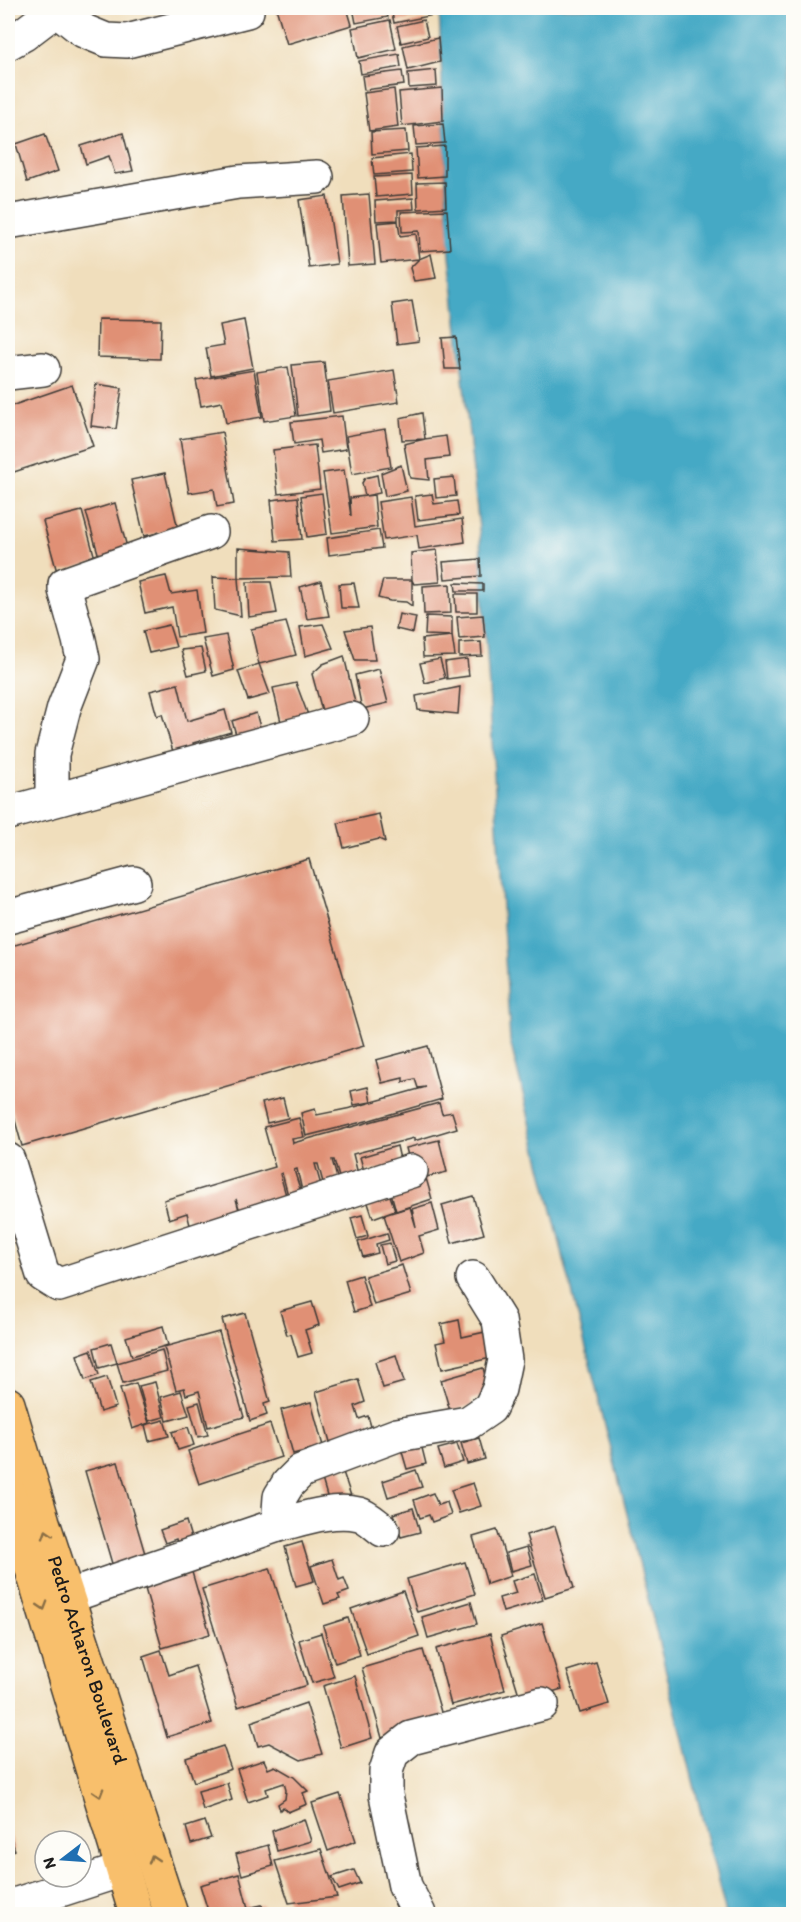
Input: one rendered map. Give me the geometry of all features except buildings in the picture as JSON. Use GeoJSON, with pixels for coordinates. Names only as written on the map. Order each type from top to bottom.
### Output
{"type":"FeatureCollection","features":[{"type":"Feature","properties":{"kind":"main road","name":"Pedro Acharon Boulevard"},"geometry":{"type":"LineString","coordinates":[[8,1404],[67,1597],[171,1914]]}},
{"type":"Feature","properties":{"kind":"main road","name":"Pedro Acharon Boulevard"},"geometry":{"type":"LineString","coordinates":[[8,1490],[136,1914]]}},
{"type":"Feature","properties":{"kind":"street"},"geometry":{"type":"LineString","coordinates":[[8,43],[24,34],[56,8],[84,31],[106,40],[127,41],[247,10]]}},
{"type":"Feature","properties":{"kind":"street"},"geometry":{"type":"LineString","coordinates":[[8,222],[238,182],[316,177]]}},
{"type":"Feature","properties":{"kind":"street"},"geometry":{"type":"LineString","coordinates":[[8,374],[43,369]]}},
{"type":"Feature","properties":{"kind":"street"},"geometry":{"type":"LineString","coordinates":[[52,800],[52,754],[64,708],[83,659],[65,584],[211,532]]}},
{"type":"Feature","properties":{"kind":"street"},"geometry":{"type":"LineString","coordinates":[[8,813],[352,719]]}},
{"type":"Feature","properties":{"kind":"street"},"geometry":{"type":"LineString","coordinates":[[8,917],[134,883]]}},
{"type":"Feature","properties":{"kind":"street"},"geometry":{"type":"LineString","coordinates":[[8,1160],[43,1275],[58,1286],[411,1171]]}},
{"type":"Feature","properties":{"kind":"street"},"geometry":{"type":"LineString","coordinates":[[278,1525],[280,1497],[288,1484],[301,1472],[396,1435],[468,1423],[490,1408],[499,1389],[506,1360],[499,1320],[473,1278]]}},
{"type":"Feature","properties":{"kind":"street"},"geometry":{"type":"LineString","coordinates":[[67,1597],[278,1525],[336,1513],[360,1514],[383,1530]]}},
{"type":"Feature","properties":{"kind":"street"},"geometry":{"type":"LineString","coordinates":[[419,1914],[405,1886],[386,1795],[386,1772],[392,1753],[411,1738],[542,1704]]}},
{"type":"Feature","properties":{"kind":"street"},"geometry":{"type":"LineString","coordinates":[[8,1907],[122,1870]]}},
{"type":"Feature","properties":{"kind":"water"},"geometry":{"type":"Polygon","coordinates":[[[439,8],[793,8],[793,1914],[726,1914],[510,1041],[480,538],[448,236],[439,8]]]}}]}
